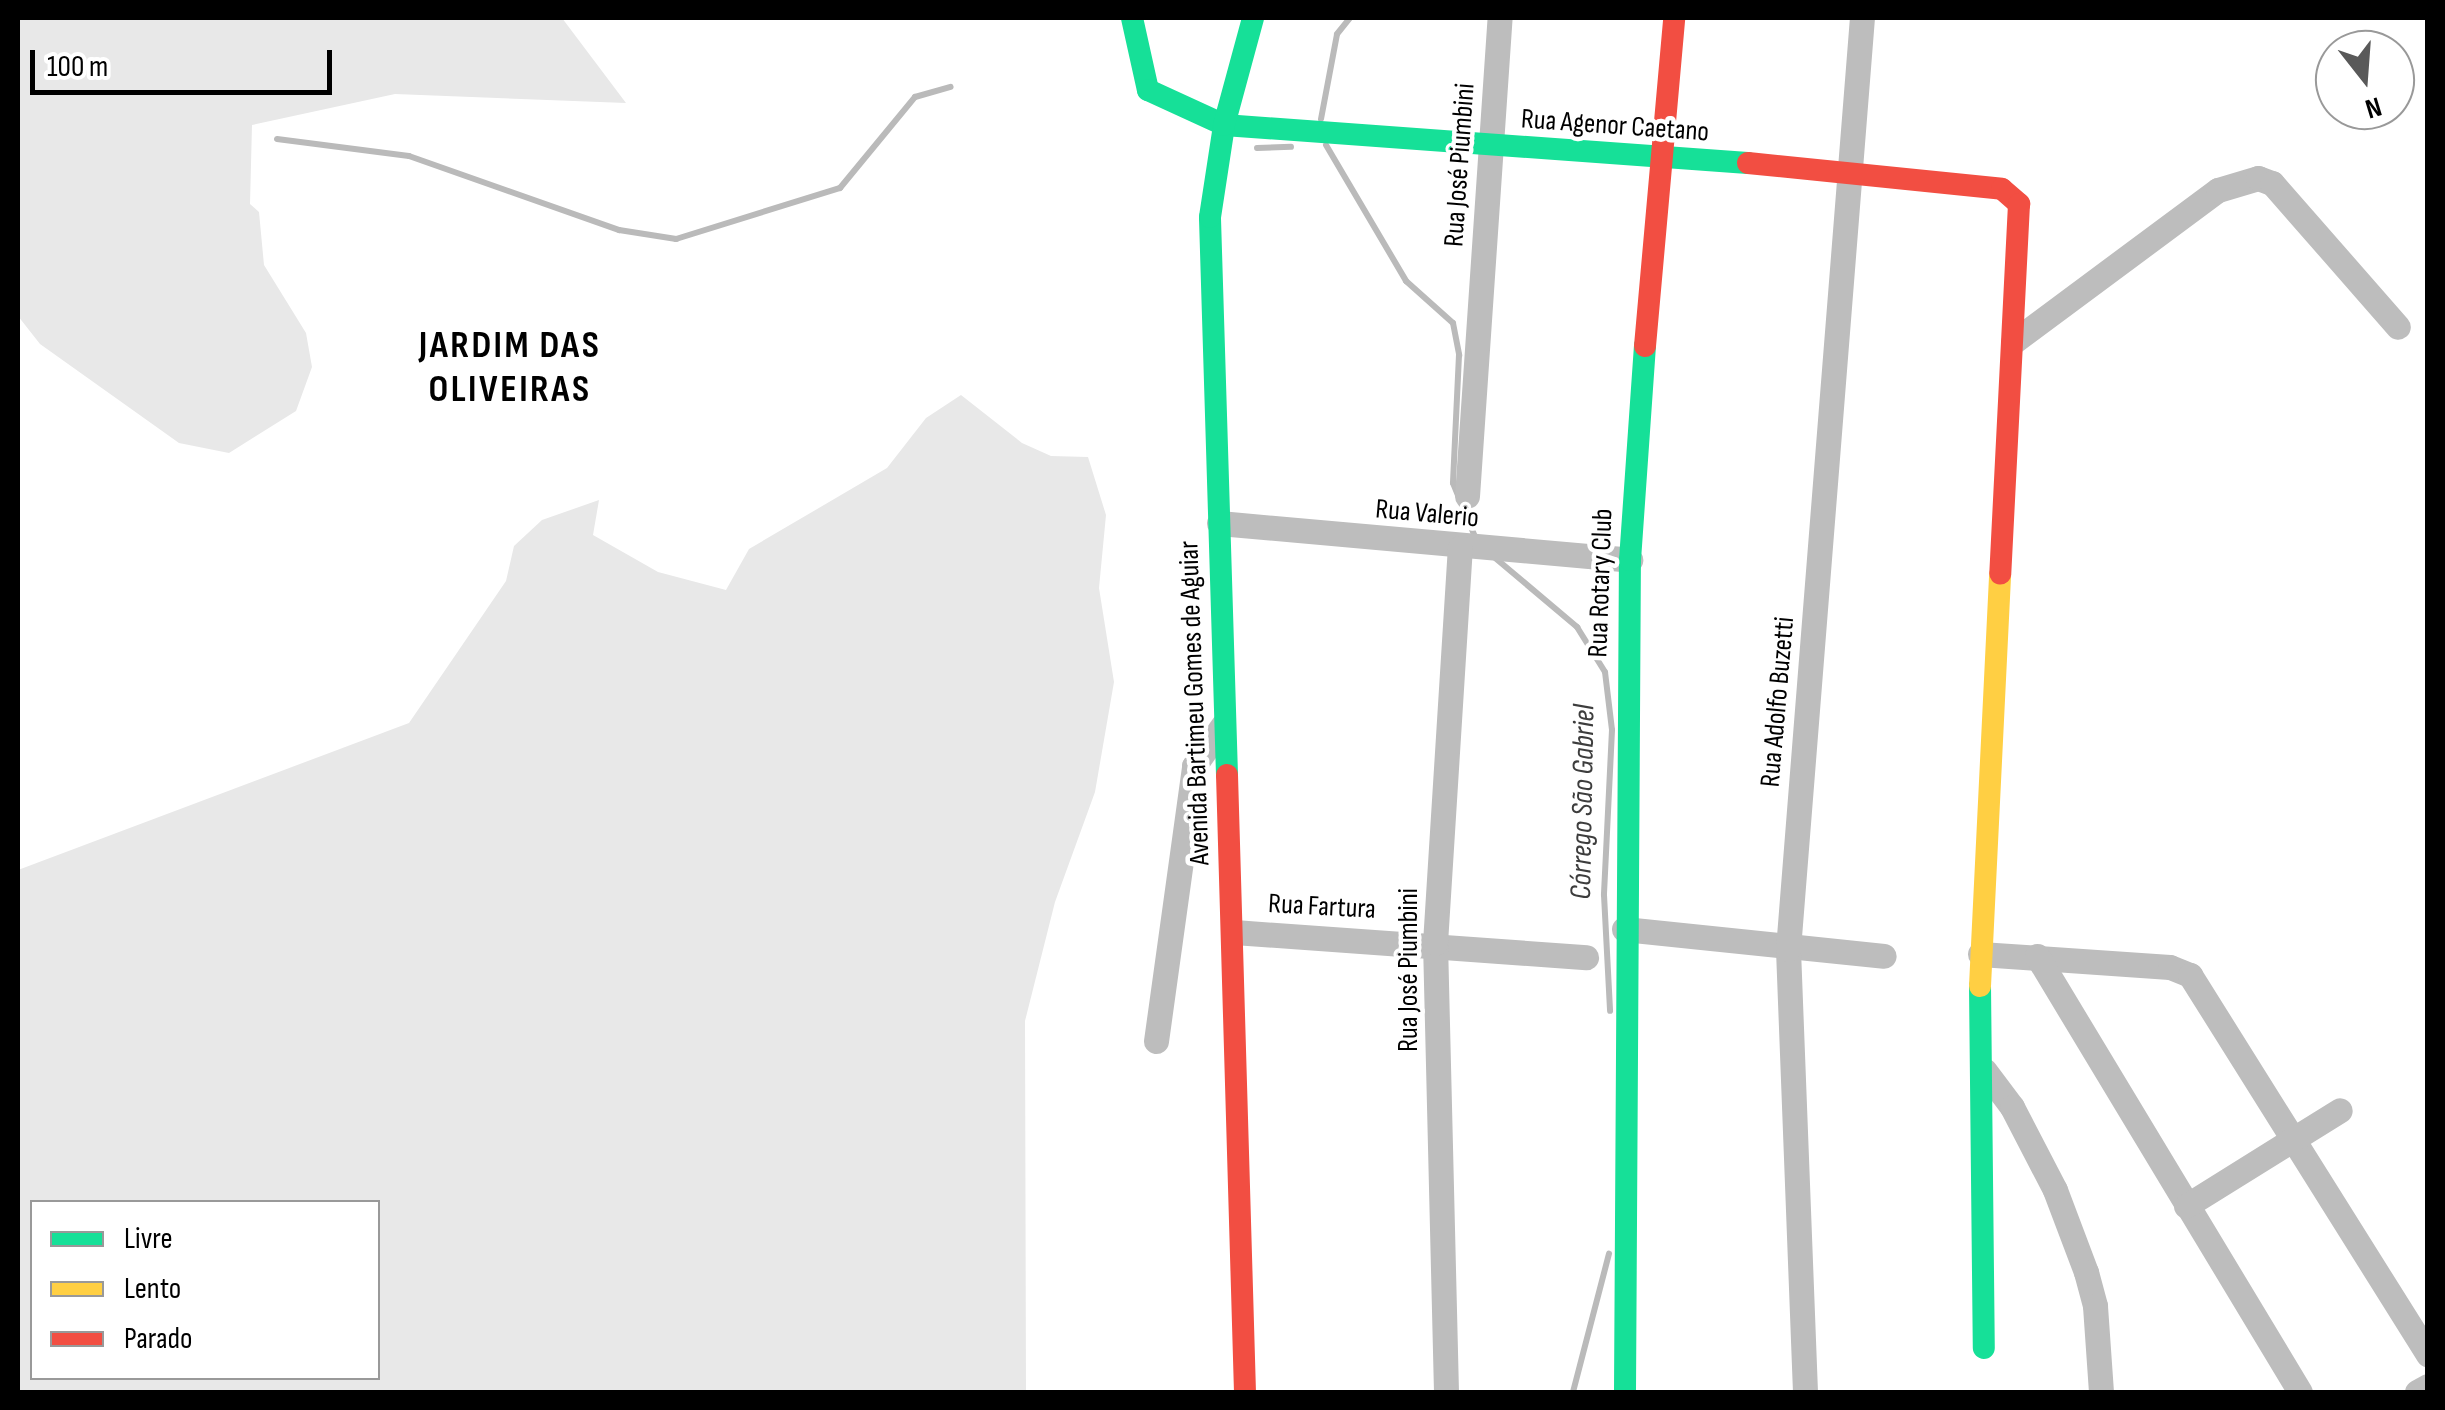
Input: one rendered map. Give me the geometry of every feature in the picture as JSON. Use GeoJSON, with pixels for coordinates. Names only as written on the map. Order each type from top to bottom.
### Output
{"type":"FeatureCollection","features":[{"type":"Feature","properties":{"kind":"street","name":"Rua Agenor Caetano"},"geometry":{"type":"LineString","coordinates":[[1132,18],[1148,90],[1224,125],[1657,161],[1850,171],[2002,189],[2020,204],[2022,216],[2012,342]]}},
{"type":"Feature","properties":{"kind":"street","name":"Avenida Bartimeu Gomes de Aguiar"},"geometry":{"type":"LineString","coordinates":[[1245,1392],[1210,216],[1224,125],[1253,18]]}},
{"type":"Feature","properties":{"kind":"street","name":"Rua José Piumbini"},"geometry":{"type":"LineString","coordinates":[[1468,496],[1500,18]]}},
{"type":"Feature","properties":{"kind":"street","name":"Rua Rotary Club"},"geometry":{"type":"LineString","coordinates":[[1626,1392],[1624,929],[1630,560],[1657,161],[1674,18]]}},
{"type":"Feature","properties":{"kind":"street","name":"Rua Adolfo Buzetti"},"geometry":{"type":"LineString","coordinates":[[1805,1392],[1788,949],[1862,18]]}},
{"type":"Feature","properties":{"kind":"street"},"geometry":{"type":"LineString","coordinates":[[1984,1348],[1985,1071],[1980,954],[2012,342],[2218,190],[2258,178],[2272,183],[2398,327]]}},
{"type":"Feature","properties":{"kind":"street","name":"Rua Valerio"},"geometry":{"type":"LineString","coordinates":[[1219,523],[1474,549],[1630,560]]}},
{"type":"Feature","properties":{"kind":"street","name":"Rua José Piumbini"},"geometry":{"type":"LineString","coordinates":[[1446,1392],[1435,943],[1474,549]]}},
{"type":"Feature","properties":{"kind":"street"},"geometry":{"type":"LineString","coordinates":[[1156,1041],[1194,766],[1223,725]]}},
{"type":"Feature","properties":{"kind":"street"},"geometry":{"type":"LineString","coordinates":[[1624,929],[1884,956]]}},
{"type":"Feature","properties":{"kind":"street","name":"Rua Fartura"},"geometry":{"type":"LineString","coordinates":[[1234,932],[1435,943],[1586,957]]}},
{"type":"Feature","properties":{"kind":"street"},"geometry":{"type":"LineString","coordinates":[[1980,954],[2170,967],[2190,975],[2428,1355]]}},
{"type":"Feature","properties":{"kind":"street"},"geometry":{"type":"LineString","coordinates":[[2037,956],[2300,1392]]}},
{"type":"Feature","properties":{"kind":"street"},"geometry":{"type":"LineString","coordinates":[[1985,1071],[2012,1106],[2055,1190],[2086,1272],[2096,1306],[2101,1392]]}},
{"type":"Feature","properties":{"kind":"street"},"geometry":{"type":"LineString","coordinates":[[2186,1206],[2340,1110]]}},
{"type":"Feature","properties":{"kind":"street"},"geometry":{"type":"LineString","coordinates":[[2417,1392],[2428,1386]]}},
{"type":"Feature","properties":{"kind":"shaded area"},"geometry":{"type":"Polygon","coordinates":[[[18,18],[562,18],[626,103],[395,94],[252,125],[250,204],[259,212],[264,265],[306,333],[312,367],[296,411],[229,453],[179,443],[40,344],[18,316],[18,18]]]}},
{"type":"Feature","properties":{"kind":"shaded area"},"geometry":{"type":"Polygon","coordinates":[[[961,395],[1022,443],[1051,456],[1088,457],[1106,515],[1099,588],[1114,682],[1095,792],[1055,902],[1025,1021],[1026,1392],[18,1392],[18,870],[409,723],[506,581],[514,546],[542,520],[599,500],[593,535],[658,572],[726,590],[749,549],[887,468],[926,418],[961,395]]]}},
{"type":"Feature","properties":{"kind":"waterway","name":"Córrego São Gabriel"},"geometry":{"type":"LineString","coordinates":[[1321,119],[1337,34],[1350,18]]}},
{"type":"Feature","properties":{"kind":"waterway"},"geometry":{"type":"LineString","coordinates":[[277,139],[409,156],[619,230],[676,239],[840,188],[915,97],[951,87]]}},
{"type":"Feature","properties":{"kind":"waterway","name":"Córrego São Gabriel"},"geometry":{"type":"LineString","coordinates":[[1326,145],[1406,281],[1453,323],[1459,355],[1453,483],[1475,537]]}},
{"type":"Feature","properties":{"kind":"waterway"},"geometry":{"type":"LineString","coordinates":[[1257,148],[1291,147]]}},
{"type":"Feature","properties":{"kind":"waterway","name":"Córrego São Gabriel"},"geometry":{"type":"LineString","coordinates":[[1494,557],[1577,627],[1605,672],[1612,730],[1604,895],[1610,1011]]}},
{"type":"Feature","properties":{"kind":"waterway","name":"Córrego São Gabriel"},"geometry":{"type":"LineString","coordinates":[[1573,1392],[1609,1254]]}},
{"type":"Feature","properties":{"kind":"traffic: fast"},"geometry":{"type":"LineString","coordinates":[[1132,18],[1148,90],[1224,125],[1748,163]]}},
{"type":"Feature","properties":{"kind":"traffic: fast"},"geometry":{"type":"LineString","coordinates":[[1227,775],[1210,217],[1224,125],[1253,18]]}},
{"type":"Feature","properties":{"kind":"traffic: fast"},"geometry":{"type":"LineString","coordinates":[[1625,1392],[1630,560],[1645,346]]}},
{"type":"Feature","properties":{"kind":"traffic: fast"},"geometry":{"type":"LineString","coordinates":[[1980,986],[1984,1348]]}},
{"type":"Feature","properties":{"kind":"traffic: slow"},"geometry":{"type":"LineString","coordinates":[[1980,986],[2000,574]]}},
{"type":"Feature","properties":{"kind":"traffic: jam"},"geometry":{"type":"LineString","coordinates":[[1645,346],[1674,18]]}},
{"type":"Feature","properties":{"kind":"traffic: jam"},"geometry":{"type":"LineString","coordinates":[[1748,163],[2002,189],[2019,204],[2000,574]]}},
{"type":"Feature","properties":{"kind":"traffic: jam"},"geometry":{"type":"LineString","coordinates":[[1227,775],[1245,1392]]}},
{"type":"Feature","properties":{"kind":"district","name":"JARDIM DAS OLIVEIRAS"},"geometry":{"type":"Point","coordinates":[510,368]}}]}
